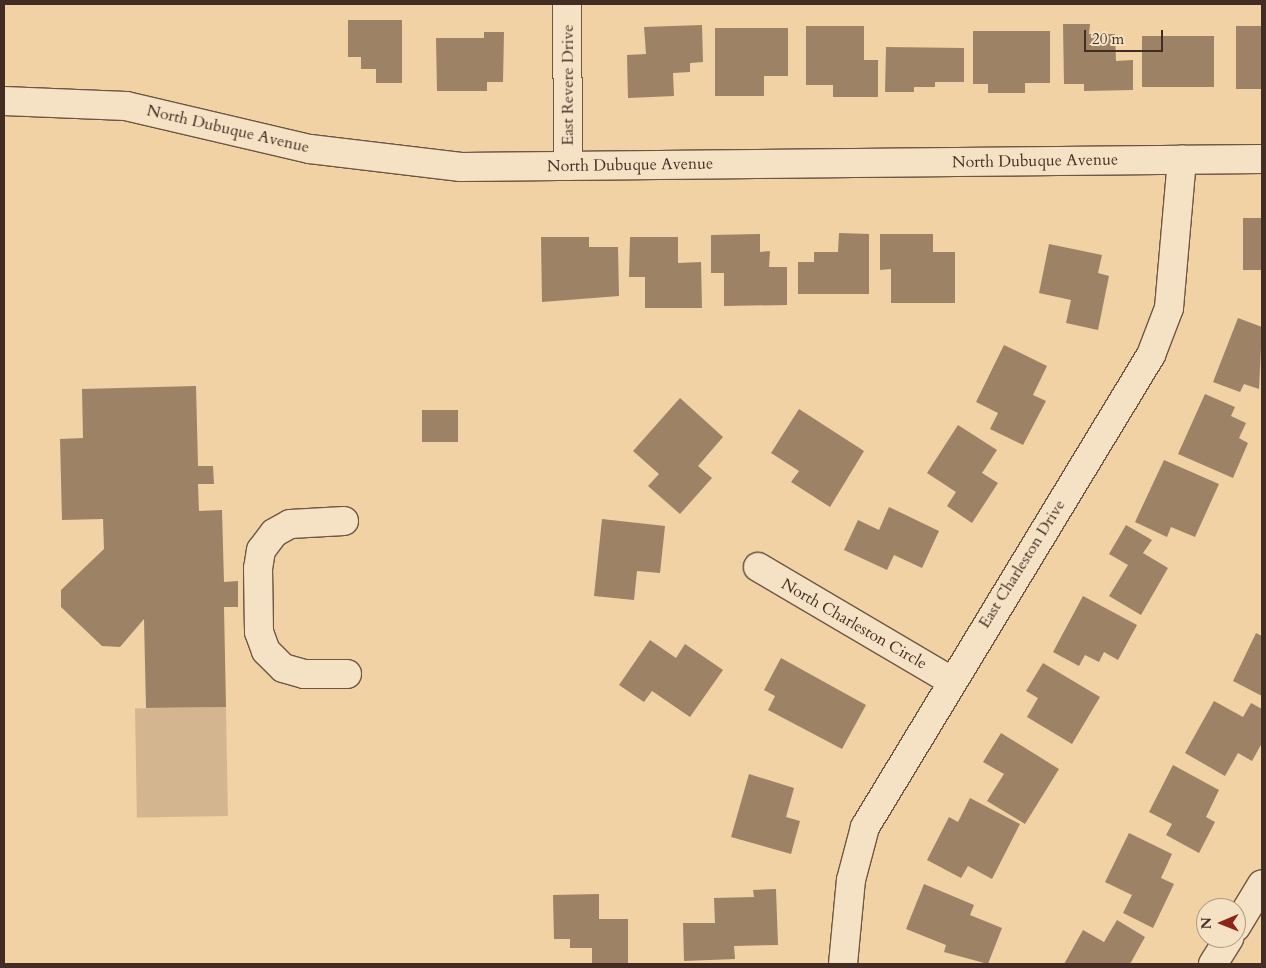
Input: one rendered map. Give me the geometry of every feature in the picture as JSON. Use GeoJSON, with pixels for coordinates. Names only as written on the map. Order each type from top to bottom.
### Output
{"type":"FeatureCollection","features":[{"type":"Feature","properties":{"kind":"street","name":"East Revere Drive"},"geometry":{"type":"LineString","coordinates":[[567,4],[568,166]]}},
{"type":"Feature","properties":{"kind":"street","name":"North Dubuque Avenue"},"geometry":{"type":"LineString","coordinates":[[4,101],[126,106],[310,149],[379,160],[461,167],[1262,159]]}},
{"type":"Feature","properties":{"kind":"street","name":"East Charleston Drive"},"geometry":{"type":"LineString","coordinates":[[843,964],[851,880],[865,827],[950,680],[1152,355],[1169,308],[1182,160]]}},
{"type":"Feature","properties":{"kind":"street"},"geometry":{"type":"LineString","coordinates":[[344,521],[290,524],[274,533],[261,550],[258,623],[266,651],[283,668],[304,674],[348,674]]}},
{"type":"Feature","properties":{"kind":"street","name":"North Charleston Circle"},"geometry":{"type":"LineString","coordinates":[[758,567],[950,680]]}},
{"type":"Feature","properties":{"kind":"street"},"geometry":{"type":"LineString","coordinates":[[1246,910],[1262,884]]}},
{"type":"Feature","properties":{"kind":"street"},"geometry":{"type":"LineString","coordinates":[[1213,964],[1223,948]]}},
{"type":"Feature","properties":{"kind":"shaded area"},"geometry":{"type":"Polygon","coordinates":[[[226,707],[228,816],[137,818],[135,709],[226,707]]]}},
{"type":"Feature","properties":{"kind":"building"},"geometry":{"type":"Polygon","coordinates":[[[348,20],[402,20],[402,83],[376,83],[376,69],[361,69],[361,57],[348,57],[348,20]]]}},
{"type":"Feature","properties":{"kind":"building"},"geometry":{"type":"Polygon","coordinates":[[[1063,24],[1090,24],[1089,34],[1115,34],[1116,61],[1133,60],[1133,90],[1084,91],[1084,84],[1064,84],[1063,24]]]}},
{"type":"Feature","properties":{"kind":"building"},"geometry":{"type":"Polygon","coordinates":[[[702,25],[703,62],[690,63],[690,72],[673,73],[674,96],[628,98],[627,55],[646,54],[644,27],[702,25]]]}},
{"type":"Feature","properties":{"kind":"building"},"geometry":{"type":"Polygon","coordinates":[[[806,26],[864,26],[864,60],[878,60],[878,97],[833,97],[833,85],[806,85],[806,26]]]}},
{"type":"Feature","properties":{"kind":"building"},"geometry":{"type":"Polygon","coordinates":[[[1236,26],[1262,26],[1262,89],[1236,89],[1236,26]]]}},
{"type":"Feature","properties":{"kind":"building"},"geometry":{"type":"Polygon","coordinates":[[[715,28],[788,28],[788,76],[764,76],[764,96],[715,96],[715,28]]]}},
{"type":"Feature","properties":{"kind":"building"},"geometry":{"type":"Polygon","coordinates":[[[973,31],[1050,31],[1050,83],[1025,83],[1025,93],[988,93],[988,84],[973,84],[973,31]]]}},
{"type":"Feature","properties":{"kind":"building"},"geometry":{"type":"Polygon","coordinates":[[[484,32],[504,32],[503,82],[487,82],[487,91],[437,91],[436,38],[484,38],[484,32]]]}},
{"type":"Feature","properties":{"kind":"building"},"geometry":{"type":"Polygon","coordinates":[[[1142,36],[1214,36],[1214,87],[1142,87],[1142,36]]]}},
{"type":"Feature","properties":{"kind":"building"},"geometry":{"type":"Polygon","coordinates":[[[886,47],[964,48],[964,82],[935,82],[935,87],[914,87],[914,92],[885,92],[886,47]]]}},
{"type":"Feature","properties":{"kind":"building"},"geometry":{"type":"Polygon","coordinates":[[[1243,218],[1262,218],[1262,270],[1243,270],[1243,218]]]}},
{"type":"Feature","properties":{"kind":"building"},"geometry":{"type":"Polygon","coordinates":[[[839,233],[869,234],[869,294],[798,294],[798,262],[814,262],[814,252],[838,252],[839,233]]]}},
{"type":"Feature","properties":{"kind":"building"},"geometry":{"type":"Polygon","coordinates":[[[760,234],[760,252],[770,251],[769,267],[787,267],[787,305],[724,306],[724,273],[711,273],[711,235],[760,234]]]}},
{"type":"Feature","properties":{"kind":"building"},"geometry":{"type":"Polygon","coordinates":[[[880,234],[933,234],[933,252],[955,252],[955,303],[891,303],[891,269],[880,270],[880,234]]]}},
{"type":"Feature","properties":{"kind":"building"},"geometry":{"type":"Polygon","coordinates":[[[541,237],[589,237],[589,247],[618,247],[619,296],[542,302],[541,237]]]}},
{"type":"Feature","properties":{"kind":"building"},"geometry":{"type":"Polygon","coordinates":[[[630,237],[678,237],[678,263],[701,262],[702,308],[645,308],[645,277],[629,277],[630,237]]]}},
{"type":"Feature","properties":{"kind":"building"},"geometry":{"type":"Polygon","coordinates":[[[1049,244],[1102,255],[1098,273],[1109,276],[1098,330],[1066,323],[1071,300],[1039,293],[1049,244]]]}},
{"type":"Feature","properties":{"kind":"building"},"geometry":{"type":"Polygon","coordinates":[[[1238,318],[1262,327],[1259,389],[1244,384],[1240,392],[1213,382],[1238,318]]]}},
{"type":"Feature","properties":{"kind":"building"},"geometry":{"type":"Polygon","coordinates":[[[1004,345],[1047,366],[1033,395],[1046,401],[1023,445],[990,429],[998,413],[976,402],[1004,345]]]}},
{"type":"Feature","properties":{"kind":"building"},"geometry":{"type":"Polygon","coordinates":[[[196,386],[198,466],[213,466],[214,484],[198,484],[199,511],[222,510],[224,582],[238,581],[238,607],[224,607],[226,707],[146,708],[144,619],[120,647],[102,646],[61,607],[61,590],[104,549],[103,519],[62,520],[60,439],[83,438],[82,389],[196,386]]]}},
{"type":"Feature","properties":{"kind":"building"},"geometry":{"type":"Polygon","coordinates":[[[1205,394],[1235,407],[1231,416],[1246,423],[1239,438],[1248,443],[1233,478],[1178,454],[1205,394]]]}},
{"type":"Feature","properties":{"kind":"building"},"geometry":{"type":"Polygon","coordinates":[[[680,398],[723,437],[698,466],[712,478],[680,514],[648,486],[659,474],[633,451],[680,398]]]}},
{"type":"Feature","properties":{"kind":"building"},"geometry":{"type":"Polygon","coordinates":[[[799,409],[864,451],[830,507],[791,482],[799,471],[771,453],[799,409]]]}},
{"type":"Feature","properties":{"kind":"building"},"geometry":{"type":"Polygon","coordinates":[[[422,410],[458,410],[458,442],[422,442],[422,410]]]}},
{"type":"Feature","properties":{"kind":"building"},"geometry":{"type":"Polygon","coordinates":[[[958,425],[997,450],[982,473],[998,483],[972,523],[947,506],[956,492],[927,473],[958,425]]]}},
{"type":"Feature","properties":{"kind":"building"},"geometry":{"type":"Polygon","coordinates":[[[1164,460],[1219,484],[1195,537],[1171,527],[1167,537],[1135,522],[1164,460]]]}},
{"type":"Feature","properties":{"kind":"building"},"geometry":{"type":"Polygon","coordinates":[[[889,507],[939,531],[922,568],[894,555],[887,570],[844,550],[858,520],[879,530],[889,507]]]}},
{"type":"Feature","properties":{"kind":"building"},"geometry":{"type":"Polygon","coordinates":[[[602,519],[665,526],[660,573],[637,571],[634,600],[594,596],[602,519]]]}},
{"type":"Feature","properties":{"kind":"building"},"geometry":{"type":"Polygon","coordinates":[[[1126,525],[1152,540],[1143,553],[1168,568],[1141,615],[1109,596],[1128,565],[1109,554],[1126,525]]]}},
{"type":"Feature","properties":{"kind":"building"},"geometry":{"type":"Polygon","coordinates":[[[1083,596],[1137,625],[1118,660],[1104,652],[1099,662],[1085,655],[1079,666],[1053,652],[1083,596]]]}},
{"type":"Feature","properties":{"kind":"building"},"geometry":{"type":"Polygon","coordinates":[[[1256,633],[1262,636],[1262,696],[1233,681],[1256,633]]]}},
{"type":"Feature","properties":{"kind":"building"},"geometry":{"type":"Polygon","coordinates":[[[650,640],[676,658],[685,644],[723,670],[690,717],[652,691],[644,702],[619,685],[650,640]]]}},
{"type":"Feature","properties":{"kind":"building"},"geometry":{"type":"Polygon","coordinates":[[[781,658],[866,705],[842,749],[768,710],[775,696],[764,690],[781,658]]]}},
{"type":"Feature","properties":{"kind":"building"},"geometry":{"type":"Polygon","coordinates":[[[1043,663],[1100,697],[1072,744],[1027,717],[1038,698],[1026,691],[1043,663]]]}},
{"type":"Feature","properties":{"kind":"building"},"geometry":{"type":"Polygon","coordinates":[[[1214,701],[1243,717],[1251,703],[1262,709],[1262,743],[1252,761],[1238,753],[1225,776],[1185,753],[1214,701]]]}},
{"type":"Feature","properties":{"kind":"building"},"geometry":{"type":"Polygon","coordinates":[[[1001,733],[1059,769],[1025,824],[987,801],[1004,774],[983,762],[1001,733]]]}},
{"type":"Feature","properties":{"kind":"building"},"geometry":{"type":"Polygon","coordinates":[[[1173,765],[1219,790],[1206,817],[1215,822],[1199,853],[1166,835],[1172,824],[1149,812],[1173,765]]]}},
{"type":"Feature","properties":{"kind":"building"},"geometry":{"type":"Polygon","coordinates":[[[749,774],[794,788],[786,817],[800,821],[791,854],[731,837],[749,774]]]}},
{"type":"Feature","properties":{"kind":"building"},"geometry":{"type":"Polygon","coordinates":[[[970,798],[1020,824],[992,879],[968,866],[961,878],[927,860],[949,817],[958,822],[970,798]]]}},
{"type":"Feature","properties":{"kind":"building"},"geometry":{"type":"Polygon","coordinates":[[[1129,833],[1172,854],[1161,878],[1174,884],[1153,928],[1123,913],[1132,895],[1105,882],[1129,833]]]}},
{"type":"Feature","properties":{"kind":"building"},"geometry":{"type":"Polygon","coordinates":[[[924,884],[974,905],[970,915],[1002,928],[988,964],[944,952],[946,945],[906,929],[924,884]]]}},
{"type":"Feature","properties":{"kind":"building"},"geometry":{"type":"Polygon","coordinates":[[[776,889],[778,945],[734,946],[735,959],[684,961],[683,923],[715,923],[714,898],[754,897],[753,890],[776,889]]]}},
{"type":"Feature","properties":{"kind":"building"},"geometry":{"type":"Polygon","coordinates":[[[599,894],[599,919],[628,919],[628,963],[592,963],[592,948],[570,948],[570,939],[554,939],[553,895],[599,894]]]}},
{"type":"Feature","properties":{"kind":"building"},"geometry":{"type":"Polygon","coordinates":[[[1117,920],[1145,937],[1130,964],[1064,964],[1083,930],[1104,942],[1117,920]]]}}]}
